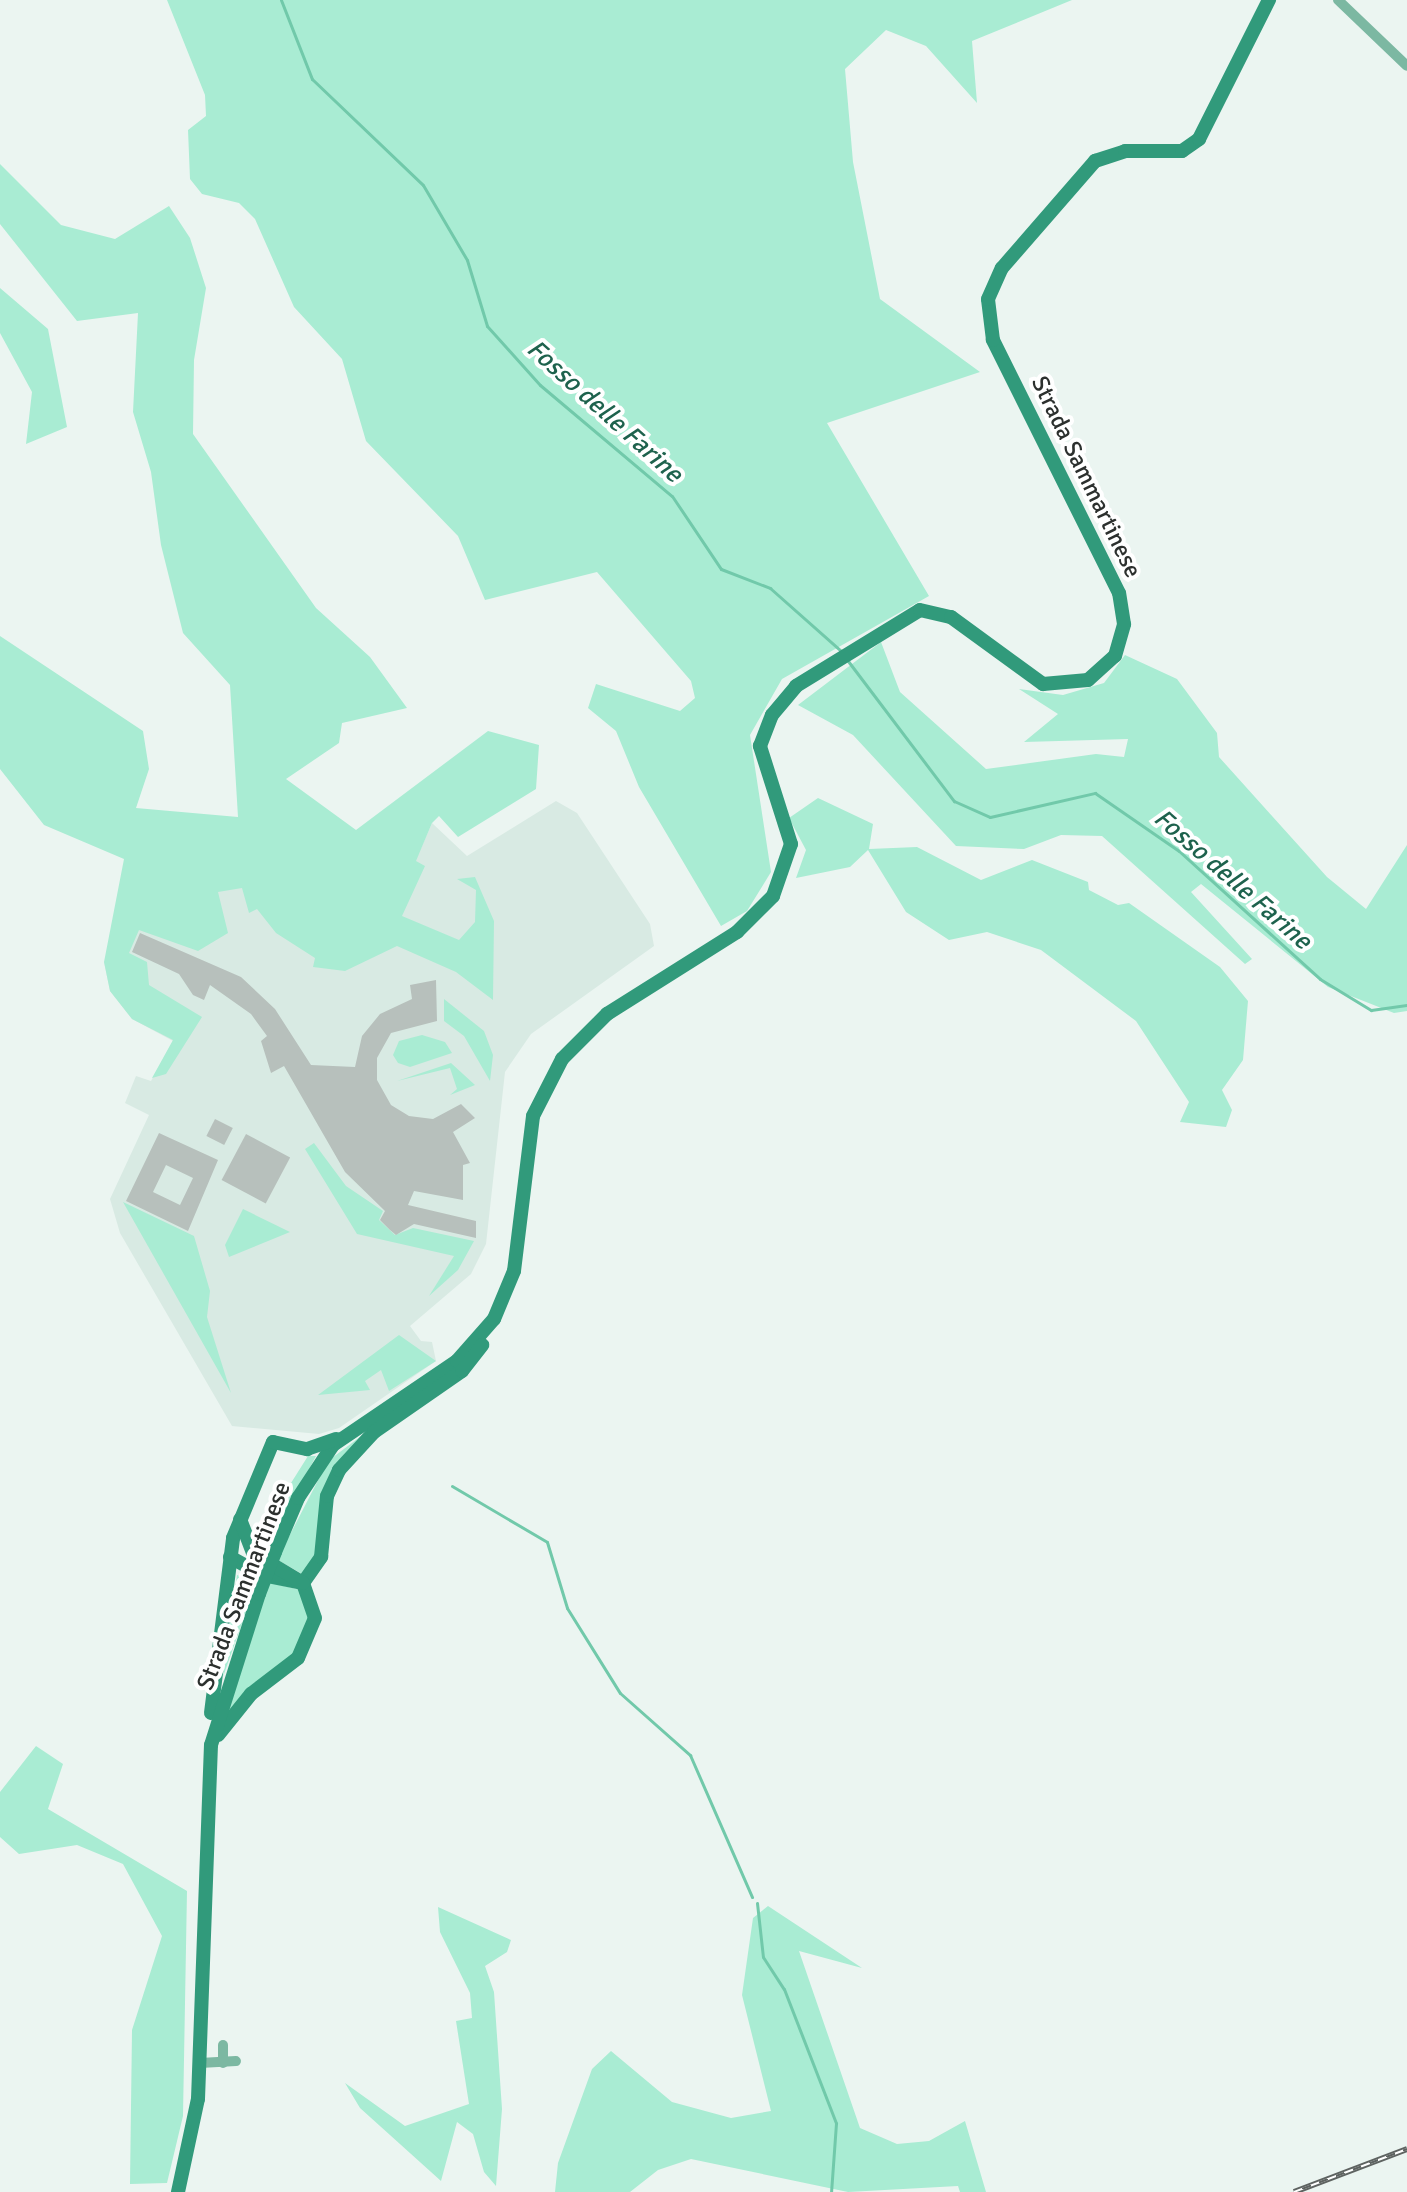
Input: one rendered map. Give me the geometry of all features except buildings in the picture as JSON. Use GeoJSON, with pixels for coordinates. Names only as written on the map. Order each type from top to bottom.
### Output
{"type":"FeatureCollection","features":[{"type":"Feature","properties":{"kind":"main road","name":"Strada Sammartinese"},"geometry":{"type":"LineString","coordinates":[[178,2192],[200,2063],[211,1745],[259,1594],[305,1484],[348,1431],[457,1361],[488,1330],[514,1271],[533,1116],[562,1059],[607,1014],[737,932],[784,878],[789,834],[760,746],[772,715],[813,673],[913,611],[943,613],[1012,669],[1050,686],[1088,680],[1115,656],[1124,624],[1119,593],[993,340],[990,291],[1095,161],[1125,151],[1175,152],[1199,139],[1269,0]]}},
{"type":"Feature","properties":{"kind":"main road"},"geometry":{"type":"LineString","coordinates":[[303,1583],[321,1557],[327,1496],[339,1470],[374,1432],[469,1365],[488,1330]]}},
{"type":"Feature","properties":{"kind":"main road"},"geometry":{"type":"LineString","coordinates":[[211,1745],[230,1557],[240,1518],[273,1442],[307,1449],[348,1431]]}},
{"type":"Feature","properties":{"kind":"main road"},"geometry":{"type":"LineString","coordinates":[[211,1745],[251,1694],[305,1649],[315,1610],[303,1583],[274,1560],[248,1547],[240,1518]]}},
{"type":"Feature","properties":{"kind":"main road"},"geometry":{"type":"LineString","coordinates":[[230,1557],[262,1575],[303,1583]]}},
{"type":"Feature","properties":{"kind":"main road"},"geometry":{"type":"LineString","coordinates":[[230,1557],[274,1560]]}},
{"type":"Feature","properties":{"kind":"street"},"geometry":{"type":"LineString","coordinates":[[1338,0],[1407,66]]}},
{"type":"Feature","properties":{"kind":"street"},"geometry":{"type":"LineString","coordinates":[[223,2045],[223,2063]]}},
{"type":"Feature","properties":{"kind":"street"},"geometry":{"type":"LineString","coordinates":[[200,2063],[236,2061]]}},
{"type":"Feature","properties":{"kind":"shaded area"},"geometry":{"type":"Polygon","coordinates":[[[556,801],[577,813],[650,924],[654,946],[531,1034],[505,1072],[486,1244],[471,1274],[410,1326],[421,1341],[432,1342],[436,1361],[339,1428],[319,1434],[232,1426],[120,1233],[110,1199],[149,1115],[125,1103],[136,1076],[151,1081],[173,1041],[132,1019],[110,991],[104,962],[210,861],[349,966],[373,907],[419,853],[432,823],[467,856],[556,801]]]}},
{"type":"Feature","properties":{"kind":"green space"},"geometry":{"type":"Polygon","coordinates":[[[167,0],[1072,0],[972,41],[977,103],[926,46],[886,30],[845,69],[853,162],[880,299],[980,372],[827,423],[929,596],[782,679],[750,735],[771,872],[747,911],[721,926],[639,787],[616,731],[588,708],[596,684],[680,711],[695,698],[691,681],[597,572],[485,600],[458,536],[366,441],[342,359],[294,307],[255,219],[239,203],[202,194],[190,179],[188,130],[206,116],[205,95],[167,0]]]}},
{"type":"Feature","properties":{"kind":"green space"},"geometry":{"type":"Polygon","coordinates":[[[0,164],[61,225],[115,239],[169,206],[190,238],[206,288],[194,360],[193,434],[316,608],[370,657],[407,708],[342,723],[339,743],[286,779],[356,830],[488,731],[539,745],[536,789],[458,837],[439,816],[432,823],[416,861],[425,866],[402,916],[459,940],[475,922],[476,890],[457,879],[475,877],[494,921],[493,1000],[456,972],[397,946],[345,971],[313,967],[315,958],[276,933],[257,909],[249,913],[242,888],[218,892],[228,933],[198,951],[139,930],[129,953],[147,962],[149,985],[202,1017],[166,1074],[152,1078],[173,1040],[132,1019],[110,991],[104,962],[124,859],[44,825],[0,769],[0,636],[143,731],[149,769],[136,808],[238,817],[230,685],[183,633],[161,545],[151,472],[133,412],[138,313],[77,321],[0,224],[0,164]]]}},
{"type":"Feature","properties":{"kind":"green space"},"geometry":{"type":"Polygon","coordinates":[[[0,288],[48,329],[67,427],[26,444],[32,392],[0,333],[0,288]]]}},
{"type":"Feature","properties":{"kind":"green space"},"geometry":{"type":"Polygon","coordinates":[[[881,642],[900,692],[986,769],[1096,754],[1124,757],[1128,739],[1024,742],[1058,714],[1019,689],[1063,695],[1104,683],[1125,655],[1177,679],[1217,733],[1219,757],[1327,877],[1366,909],[1407,845],[1407,1011],[1394,1013],[1328,987],[1201,884],[1191,892],[1252,959],[1245,964],[1102,836],[1061,835],[1024,849],[956,846],[853,735],[798,705],[881,642]]]}},
{"type":"Feature","properties":{"kind":"green space"},"geometry":{"type":"Polygon","coordinates":[[[818,798],[873,824],[869,849],[917,847],[981,880],[1032,860],[1088,882],[1089,890],[1118,905],[1129,903],[1220,967],[1248,1001],[1243,1060],[1222,1090],[1232,1110],[1226,1127],[1180,1122],[1189,1102],[1136,1021],[1041,950],[987,932],[949,940],[906,912],[868,850],[850,867],[796,878],[806,850],[789,818],[818,798]]]}},
{"type":"Feature","properties":{"kind":"green space"},"geometry":{"type":"Polygon","coordinates":[[[444,999],[484,1031],[493,1055],[490,1081],[464,1036],[444,1021],[444,999]]]}},
{"type":"Feature","properties":{"kind":"green space"},"geometry":{"type":"Polygon","coordinates":[[[422,1035],[445,1042],[452,1053],[410,1067],[398,1063],[393,1055],[399,1041],[422,1035]]]}},
{"type":"Feature","properties":{"kind":"green space"},"geometry":{"type":"Polygon","coordinates":[[[451,1063],[475,1085],[450,1095],[457,1089],[450,1068],[397,1081],[451,1063]]]}},
{"type":"Feature","properties":{"kind":"green space"},"geometry":{"type":"Polygon","coordinates":[[[314,1143],[346,1186],[383,1211],[379,1220],[395,1235],[413,1228],[474,1241],[458,1270],[429,1296],[454,1256],[357,1234],[305,1149],[314,1143]]]}},
{"type":"Feature","properties":{"kind":"green space"},"geometry":{"type":"Polygon","coordinates":[[[123,1202],[194,1236],[210,1291],[207,1317],[231,1393],[123,1202]]]}},
{"type":"Feature","properties":{"kind":"green space"},"geometry":{"type":"Polygon","coordinates":[[[243,1209],[290,1232],[229,1257],[225,1245],[243,1209]]]}},
{"type":"Feature","properties":{"kind":"green space"},"geometry":{"type":"Polygon","coordinates":[[[399,1335],[436,1361],[389,1391],[381,1370],[365,1381],[370,1390],[318,1395],[399,1335]]]}},
{"type":"Feature","properties":{"kind":"green space"},"geometry":{"type":"Polygon","coordinates":[[[397,1409],[342,1458],[318,1551],[304,1575],[252,1545],[308,1456],[316,1456],[268,1548],[280,1554],[328,1461],[397,1409]]]}},
{"type":"Feature","properties":{"kind":"green space"},"geometry":{"type":"Polygon","coordinates":[[[237,1575],[301,1590],[311,1610],[298,1651],[228,1712],[253,1592],[223,1677],[237,1575]]]}},
{"type":"Feature","properties":{"kind":"green space"},"geometry":{"type":"Polygon","coordinates":[[[36,1746],[63,1764],[48,1809],[187,1891],[183,2116],[167,2183],[130,2184],[132,2030],[162,1936],[123,1864],[77,1845],[19,1854],[0,1837],[0,1792],[36,1746]]]}},
{"type":"Feature","properties":{"kind":"green space"},"geometry":{"type":"Polygon","coordinates":[[[768,1906],[862,1968],[799,1951],[860,2128],[897,2144],[929,2141],[965,2121],[986,2192],[960,2192],[958,2186],[848,2192],[691,2159],[658,2170],[630,2192],[555,2192],[558,2163],[592,2069],[611,2051],[672,2102],[731,2118],[771,2111],[742,1995],[753,1918],[768,1906]]]}},
{"type":"Feature","properties":{"kind":"green space"},"geometry":{"type":"Polygon","coordinates":[[[438,1907],[511,1940],[507,1952],[485,1966],[494,1992],[502,2109],[496,2186],[484,2172],[473,2134],[457,2122],[441,2181],[360,2108],[345,2083],[405,2126],[469,2104],[456,2021],[472,2018],[470,1993],[440,1932],[438,1907]]]}},
{"type":"Feature","properties":{"kind":"waterway","name":"Fosso delle Farine"},"geometry":{"type":"LineString","coordinates":[[281,0],[312,79],[423,185],[467,260],[487,326],[540,385],[672,496],[721,569],[770,588],[842,652]]}},
{"type":"Feature","properties":{"kind":"waterway","name":"Fosso delle Farine"},"geometry":{"type":"LineString","coordinates":[[848,661],[954,801],[990,817],[1095,793],[1179,851],[1320,979],[1371,1010],[1407,1005]]}},
{"type":"Feature","properties":{"kind":"waterway"},"geometry":{"type":"LineString","coordinates":[[452,1486],[547,1542],[567,1608],[620,1693],[690,1755],[752,1897]]}},
{"type":"Feature","properties":{"kind":"waterway"},"geometry":{"type":"LineString","coordinates":[[757,1903],[763,1957],[784,1989],[836,2123],[831,2192]]}},
{"type":"Feature","properties":{"kind":"railway"},"geometry":{"type":"LineString","coordinates":[[1294,2192],[1407,2149]]}}]}
